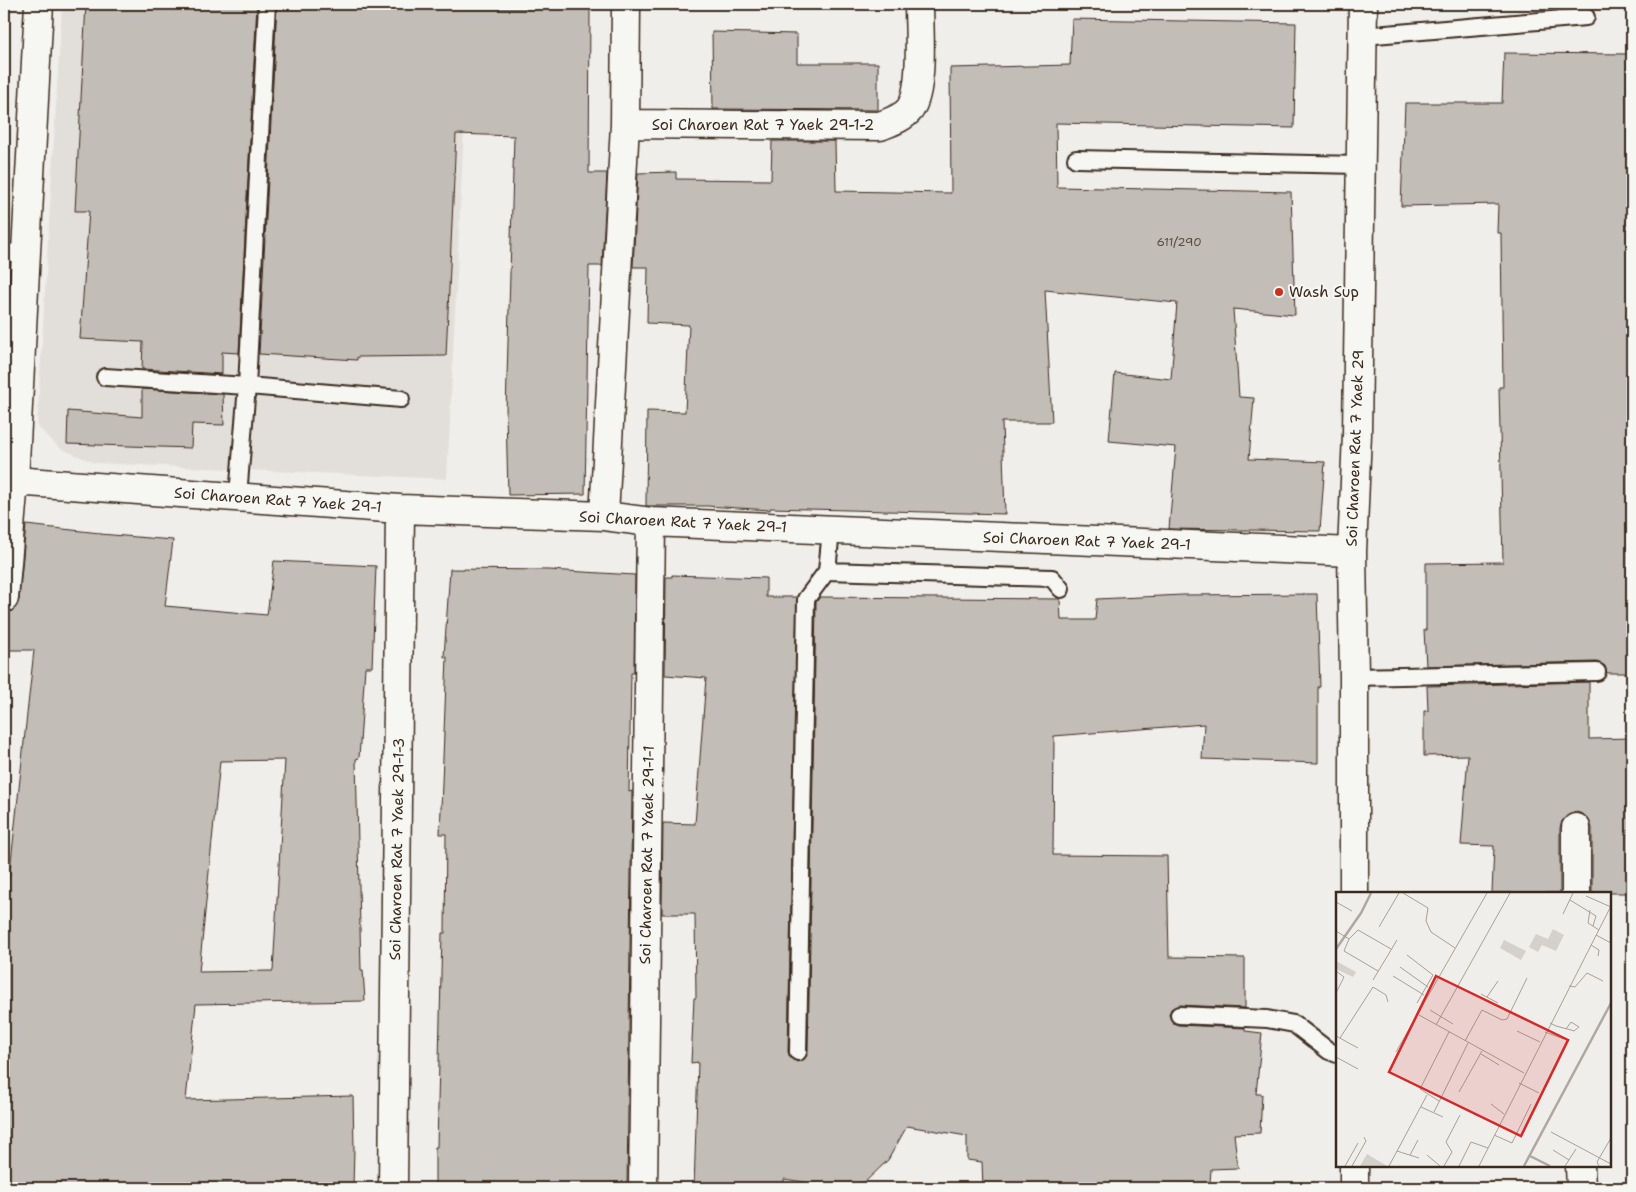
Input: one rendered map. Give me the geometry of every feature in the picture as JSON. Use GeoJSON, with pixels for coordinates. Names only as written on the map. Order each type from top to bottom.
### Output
{"type":"FeatureCollection","features":[{"type":"Feature","properties":{"kind":"street"},"geometry":{"type":"LineString","coordinates":[[4,598],[14,481],[15,253],[39,4]]}},
{"type":"Feature","properties":{"kind":"street"},"geometry":{"type":"LineString","coordinates":[[604,516],[625,124],[626,4]]}},
{"type":"Feature","properties":{"kind":"street","name":"Soi Charoen Rat 7 Yaek 29-1-2"},"geometry":{"type":"LineString","coordinates":[[625,124],[880,126],[897,120],[910,109],[918,88],[919,4]]}},
{"type":"Feature","properties":{"kind":"street","name":"Soi Charoen Rat 7 Yaek 29"},"geometry":{"type":"LineString","coordinates":[[1354,892],[1352,552],[1357,434],[1363,4]]}},
{"type":"Feature","properties":{"kind":"street","name":"Soi Charoen Rat 7 Yaek 29-1"},"geometry":{"type":"LineString","coordinates":[[14,481],[400,509],[604,516],[651,522],[1352,552]]}},
{"type":"Feature","properties":{"kind":"street","name":"Soi Charoen Rat 7 Yaek 29-1-3"},"geometry":{"type":"LineString","coordinates":[[394,1188],[400,509]]}},
{"type":"Feature","properties":{"kind":"street","name":"Soi Charoen Rat 7 Yaek 29-1-1"},"geometry":{"type":"LineString","coordinates":[[643,1188],[651,522]]}},
{"type":"Feature","properties":{"kind":"street"},"geometry":{"type":"LineString","coordinates":[[1576,828],[1576,892]]}},
{"type":"Feature","properties":{"kind":"street"},"geometry":{"type":"LineString","coordinates":[[1354,1167],[1354,1188]]}},
{"type":"Feature","properties":{"kind":"street"},"geometry":{"type":"LineString","coordinates":[[1580,1167],[1580,1188]]}},
{"type":"Feature","properties":{"kind":"lane"},"geometry":{"type":"LineString","coordinates":[[238,496],[247,386],[267,4]]}},
{"type":"Feature","properties":{"kind":"lane"},"geometry":{"type":"LineString","coordinates":[[1363,36],[1586,17]]}},
{"type":"Feature","properties":{"kind":"lane"},"geometry":{"type":"LineString","coordinates":[[1076,158],[1360,165]]}},
{"type":"Feature","properties":{"kind":"lane"},"geometry":{"type":"LineString","coordinates":[[105,377],[247,386],[401,399]]}},
{"type":"Feature","properties":{"kind":"lane"},"geometry":{"type":"LineString","coordinates":[[798,1052],[806,599],[827,571],[831,530]]}},
{"type":"Feature","properties":{"kind":"lane"},"geometry":{"type":"LineString","coordinates":[[827,571],[1052,578],[1061,589]]}},
{"type":"Feature","properties":{"kind":"lane"},"geometry":{"type":"LineString","coordinates":[[1354,676],[1597,672]]}},
{"type":"Feature","properties":{"kind":"lane"},"geometry":{"type":"LineString","coordinates":[[1179,1015],[1267,1019],[1294,1024],[1329,1052],[1336,1054]]}},
{"type":"Feature","properties":{"kind":"shaded area"},"geometry":{"type":"Polygon","coordinates":[[[62,4],[470,4],[447,479],[95,463],[59,448],[37,426],[62,4]]]}},
{"type":"Feature","properties":{"kind":"building"},"geometry":{"type":"Polygon","coordinates":[[[86,4],[257,4],[239,353],[222,352],[222,374],[142,369],[143,342],[80,339],[89,211],[75,211],[86,4]]]}},
{"type":"Feature","properties":{"kind":"building"},"geometry":{"type":"Polygon","coordinates":[[[277,4],[462,4],[462,8],[590,8],[589,173],[607,173],[602,266],[589,266],[585,494],[508,495],[506,412],[514,136],[456,134],[446,356],[357,357],[357,360],[259,354],[277,4]]]}},
{"type":"Feature","properties":{"kind":"building"},"geometry":{"type":"Polygon","coordinates":[[[1072,19],[1296,23],[1294,128],[1056,123],[1057,187],[1291,192],[1295,315],[1233,309],[1239,397],[1254,398],[1249,459],[1325,462],[1320,531],[1169,529],[1176,447],[1109,441],[1115,373],[1171,379],[1177,303],[1045,290],[1052,422],[1002,422],[1005,514],[646,506],[647,411],[685,412],[689,325],[647,323],[648,267],[633,267],[638,173],[676,172],[676,179],[771,180],[772,141],[835,141],[836,191],[951,193],[950,68],[1070,65],[1072,19]]]}},
{"type":"Feature","properties":{"kind":"building"},"geometry":{"type":"Polygon","coordinates":[[[712,32],[797,34],[797,63],[878,63],[878,110],[713,109],[712,32]]]}},
{"type":"Feature","properties":{"kind":"building"},"geometry":{"type":"Polygon","coordinates":[[[1504,53],[1632,54],[1632,673],[1607,673],[1605,666],[1597,662],[1426,666],[1424,630],[1426,630],[1426,563],[1503,562],[1499,387],[1503,387],[1501,233],[1497,233],[1498,204],[1401,206],[1405,103],[1502,103],[1504,53]]]}},
{"type":"Feature","properties":{"kind":"building"},"geometry":{"type":"Polygon","coordinates":[[[142,389],[223,394],[224,425],[192,424],[191,448],[67,444],[68,411],[142,417],[142,389]]]}},
{"type":"Feature","properties":{"kind":"building"},"geometry":{"type":"Polygon","coordinates":[[[26,525],[173,540],[165,606],[267,615],[274,561],[376,566],[372,667],[365,667],[359,758],[356,759],[361,970],[363,970],[365,1001],[196,1004],[186,1100],[353,1096],[353,1188],[178,1183],[178,1188],[4,1188],[4,926],[34,650],[4,650],[4,613],[11,612],[19,600],[26,525]],[[285,760],[220,761],[199,972],[273,971],[285,760]]]}},
{"type":"Feature","properties":{"kind":"building"},"geometry":{"type":"Polygon","coordinates":[[[450,569],[549,570],[635,575],[634,673],[631,673],[629,792],[632,791],[627,1188],[435,1188],[442,933],[445,933],[446,834],[440,834],[447,657],[444,657],[450,569]]]}},
{"type":"Feature","properties":{"kind":"building"},"geometry":{"type":"Polygon","coordinates":[[[672,575],[766,578],[766,597],[797,597],[788,1052],[790,1057],[797,1062],[803,1060],[808,1052],[816,602],[820,597],[1060,599],[1061,620],[1095,620],[1097,599],[1183,595],[1317,594],[1320,687],[1318,687],[1318,763],[1202,759],[1204,724],[1054,736],[1053,855],[1167,856],[1169,957],[1245,958],[1245,1008],[1179,1005],[1171,1009],[1169,1015],[1173,1023],[1178,1025],[1245,1028],[1245,1031],[1262,1033],[1256,1094],[1262,1094],[1260,1133],[1234,1134],[1238,1168],[1211,1169],[1210,1183],[1141,1185],[1141,1188],[983,1188],[982,1162],[967,1160],[967,1136],[907,1126],[888,1160],[865,1182],[837,1187],[784,1179],[784,1188],[694,1188],[698,1062],[691,1063],[694,998],[696,998],[695,914],[662,914],[663,823],[695,824],[706,678],[665,675],[666,577],[672,577],[672,575]]]}},
{"type":"Feature","properties":{"kind":"building"},"geometry":{"type":"Polygon","coordinates":[[[1589,682],[1589,739],[1632,738],[1632,893],[1592,892],[1592,828],[1589,820],[1583,814],[1576,812],[1568,815],[1562,821],[1560,828],[1560,892],[1492,892],[1494,846],[1461,845],[1468,755],[1424,756],[1424,711],[1428,711],[1427,686],[1589,682]]]}},
{"type":"Feature","properties":{"kind":"place","name":"Wash Sup"},"geometry":{"type":"Point","coordinates":[1279,292]}}]}
